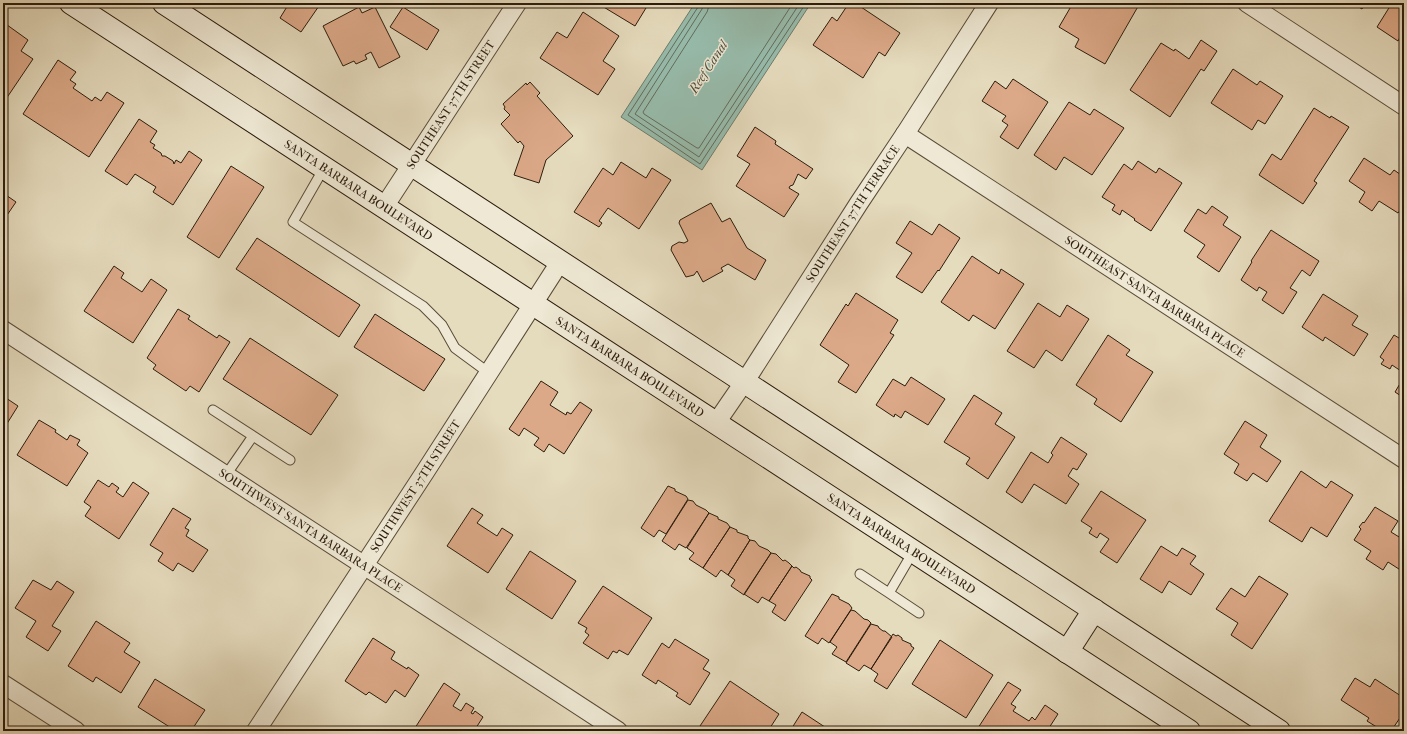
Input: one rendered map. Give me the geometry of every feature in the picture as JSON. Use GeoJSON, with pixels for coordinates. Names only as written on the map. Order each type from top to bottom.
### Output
{"type":"FeatureCollection","features":[{"type":"Feature","properties":{"kind":"main road","name":"SANTA BARBARA BOULEVARD"},"geometry":{"type":"LineString","coordinates":[[71,3],[1189,731]]}},
{"type":"Feature","properties":{"kind":"main road"},"geometry":{"type":"LineString","coordinates":[[164,3],[1279,731]]}},
{"type":"Feature","properties":{"kind":"main road"},"geometry":{"type":"LineString","coordinates":[[1067,652],[1094,610]]}},
{"type":"Feature","properties":{"kind":"street","name":"SOUTHEAST 37TH STREET"},"geometry":{"type":"LineString","coordinates":[[384,207],[518,3]]}},
{"type":"Feature","properties":{"kind":"street","name":"SOUTHEAST 37TH TERRACE"},"geometry":{"type":"LineString","coordinates":[[716,424],[989,3]]}},
{"type":"Feature","properties":{"kind":"street"},"geometry":{"type":"LineString","coordinates":[[1247,3],[1404,106]]}},
{"type":"Feature","properties":{"kind":"street","name":"SOUTHEAST SANTA BARBARA PLACE"},"geometry":{"type":"LineString","coordinates":[[905,134],[1404,459]]}},
{"type":"Feature","properties":{"kind":"street","name":"SOUTHWEST 37TH STREET"},"geometry":{"type":"LineString","coordinates":[[256,731],[560,262]]}},
{"type":"Feature","properties":{"kind":"street","name":"SOUTHWEST SANTA BARBARA PLACE"},"geometry":{"type":"LineString","coordinates":[[3,330],[618,731]]}},
{"type":"Feature","properties":{"kind":"street"},"geometry":{"type":"LineString","coordinates":[[3,684],[76,731]]}},
{"type":"Feature","properties":{"kind":"lane"},"geometry":{"type":"LineString","coordinates":[[324,168],[293,222],[423,306],[442,325],[455,348],[489,373]]}},
{"type":"Feature","properties":{"kind":"lane"},"geometry":{"type":"LineString","coordinates":[[213,410],[290,460]]}},
{"type":"Feature","properties":{"kind":"lane"},"geometry":{"type":"LineString","coordinates":[[226,475],[253,436]]}},
{"type":"Feature","properties":{"kind":"lane"},"geometry":{"type":"LineString","coordinates":[[889,593],[914,552]]}},
{"type":"Feature","properties":{"kind":"lane"},"geometry":{"type":"LineString","coordinates":[[860,574],[918,613]]}},
{"type":"Feature","properties":{"kind":"water","name":"Reef Canal"},"geometry":{"type":"Polygon","coordinates":[[[695,3],[811,3],[702,170],[621,117],[695,3]]]}},
{"type":"Feature","properties":{"kind":"building"},"geometry":{"type":"Polygon","coordinates":[[[285,3],[321,3],[301,32],[280,18],[288,5],[285,3]]]}},
{"type":"Feature","properties":{"kind":"building"},"geometry":{"type":"Polygon","coordinates":[[[597,3],[649,3],[635,26],[597,3]]]}},
{"type":"Feature","properties":{"kind":"building"},"geometry":{"type":"Polygon","coordinates":[[[849,3],[855,3],[900,33],[885,56],[879,52],[863,78],[813,45],[832,17],[837,21],[849,3]]]}},
{"type":"Feature","properties":{"kind":"building"},"geometry":{"type":"Polygon","coordinates":[[[1073,3],[1140,3],[1105,64],[1075,47],[1079,39],[1059,27],[1073,3]]]}},
{"type":"Feature","properties":{"kind":"building"},"geometry":{"type":"Polygon","coordinates":[[[1352,3],[1366,3],[1362,9],[1352,3]]]}},
{"type":"Feature","properties":{"kind":"building"},"geometry":{"type":"Polygon","coordinates":[[[1392,3],[1404,3],[1404,30],[1398,41],[1377,27],[1392,3]]]}},
{"type":"Feature","properties":{"kind":"building"},"geometry":{"type":"Polygon","coordinates":[[[359,7],[362,13],[375,7],[400,57],[379,68],[371,52],[365,55],[367,59],[356,64],[354,61],[343,66],[323,26],[359,7]]]}},
{"type":"Feature","properties":{"kind":"building"},"geometry":{"type":"Polygon","coordinates":[[[403,7],[439,30],[427,50],[390,27],[403,7]]]}},
{"type":"Feature","properties":{"kind":"building"},"geometry":{"type":"Polygon","coordinates":[[[583,12],[619,36],[603,61],[615,69],[598,95],[540,58],[557,32],[567,38],[583,12]]]}},
{"type":"Feature","properties":{"kind":"building"},"geometry":{"type":"Polygon","coordinates":[[[3,22],[28,40],[21,51],[33,59],[6,99],[3,97],[3,22]]]}},
{"type":"Feature","properties":{"kind":"building"},"geometry":{"type":"Polygon","coordinates":[[[1201,40],[1217,51],[1204,71],[1201,69],[1170,117],[1130,90],[1161,43],[1174,51],[1175,49],[1189,59],[1201,40]]]}},
{"type":"Feature","properties":{"kind":"building"},"geometry":{"type":"Polygon","coordinates":[[[58,60],[76,72],[70,80],[76,84],[73,88],[92,101],[95,97],[101,101],[107,92],[124,103],[89,157],[23,114],[58,60]]]}},
{"type":"Feature","properties":{"kind":"building"},"geometry":{"type":"Polygon","coordinates":[[[1233,69],[1257,85],[1260,81],[1283,96],[1265,124],[1258,120],[1252,130],[1211,103],[1233,69]]]}},
{"type":"Feature","properties":{"kind":"building"},"geometry":{"type":"Polygon","coordinates":[[[1013,79],[1048,102],[1018,149],[1000,137],[1008,125],[1002,121],[1006,116],[982,101],[995,81],[1006,89],[1013,79]]]}},
{"type":"Feature","properties":{"kind":"building"},"geometry":{"type":"Polygon","coordinates":[[[530,82],[540,93],[537,96],[573,136],[546,160],[539,183],[514,175],[524,146],[520,141],[518,143],[501,124],[510,115],[504,109],[505,107],[503,104],[526,83],[527,85],[530,82]]]}},
{"type":"Feature","properties":{"kind":"building"},"geometry":{"type":"Polygon","coordinates":[[[1069,102],[1090,115],[1094,109],[1124,128],[1092,175],[1064,157],[1056,170],[1034,155],[1069,102]]]}},
{"type":"Feature","properties":{"kind":"building"},"geometry":{"type":"Polygon","coordinates":[[[1314,108],[1349,127],[1314,181],[1317,183],[1303,204],[1259,175],[1272,154],[1281,160],[1314,108]]]}},
{"type":"Feature","properties":{"kind":"building"},"geometry":{"type":"Polygon","coordinates":[[[139,119],[157,131],[150,142],[155,145],[153,148],[161,153],[162,156],[165,156],[173,161],[174,164],[176,160],[181,163],[189,151],[202,160],[173,205],[153,192],[156,187],[135,174],[127,185],[105,171],[139,119]]]}},
{"type":"Feature","properties":{"kind":"building"},"geometry":{"type":"Polygon","coordinates":[[[755,127],[776,141],[775,144],[813,169],[806,179],[798,174],[793,185],[790,186],[789,188],[799,194],[784,217],[736,186],[750,164],[737,156],[755,127]]]}},
{"type":"Feature","properties":{"kind":"building"},"geometry":{"type":"Polygon","coordinates":[[[1364,158],[1390,175],[1394,170],[1404,177],[1404,205],[1398,213],[1379,201],[1372,211],[1359,202],[1365,192],[1349,181],[1364,158]]]}},
{"type":"Feature","properties":{"kind":"building"},"geometry":{"type":"Polygon","coordinates":[[[1138,161],[1156,173],[1159,168],[1182,183],[1151,231],[1122,210],[1120,215],[1112,210],[1115,205],[1102,197],[1124,164],[1132,170],[1138,161]]]}},
{"type":"Feature","properties":{"kind":"building"},"geometry":{"type":"Polygon","coordinates":[[[621,162],[646,178],[652,168],[671,180],[639,229],[608,208],[599,221],[602,223],[599,227],[574,212],[603,168],[613,175],[621,162]]]}},
{"type":"Feature","properties":{"kind":"building"},"geometry":{"type":"Polygon","coordinates":[[[231,166],[264,187],[219,258],[187,237],[231,166]]]}},
{"type":"Feature","properties":{"kind":"building"},"geometry":{"type":"Polygon","coordinates":[[[3,193],[16,202],[3,221],[3,193]]]}},
{"type":"Feature","properties":{"kind":"building"},"geometry":{"type":"Polygon","coordinates":[[[711,203],[722,222],[730,218],[747,248],[766,260],[755,280],[728,264],[721,268],[723,271],[703,282],[697,271],[694,275],[686,277],[671,250],[672,246],[679,242],[684,243],[688,241],[679,223],[680,220],[711,203]]]}},
{"type":"Feature","properties":{"kind":"building"},"geometry":{"type":"Polygon","coordinates":[[[1212,206],[1228,217],[1223,225],[1241,237],[1219,272],[1197,257],[1205,245],[1184,231],[1198,209],[1206,214],[1212,206]]]}},
{"type":"Feature","properties":{"kind":"building"},"geometry":{"type":"Polygon","coordinates":[[[910,221],[932,235],[939,224],[960,238],[939,271],[938,270],[922,293],[896,277],[912,253],[896,243],[910,221]]]}},
{"type":"Feature","properties":{"kind":"building"},"geometry":{"type":"Polygon","coordinates":[[[1271,230],[1319,261],[1310,276],[1302,270],[1290,288],[1297,292],[1283,314],[1262,300],[1267,292],[1259,287],[1257,291],[1241,280],[1252,262],[1251,261],[1271,230]]]}},
{"type":"Feature","properties":{"kind":"building"},"geometry":{"type":"Polygon","coordinates":[[[257,238],[360,305],[339,337],[236,269],[257,238]]]}},
{"type":"Feature","properties":{"kind":"building"},"geometry":{"type":"Polygon","coordinates":[[[972,256],[999,274],[1001,269],[1024,284],[995,329],[973,315],[969,321],[941,302],[972,256]]]}},
{"type":"Feature","properties":{"kind":"building"},"geometry":{"type":"Polygon","coordinates":[[[114,266],[124,273],[121,278],[142,292],[151,279],[167,290],[133,343],[84,311],[114,266]]]}},
{"type":"Feature","properties":{"kind":"building"},"geometry":{"type":"Polygon","coordinates":[[[856,293],[898,320],[890,333],[894,335],[856,393],[838,382],[849,365],[820,345],[846,304],[848,306],[856,293]]]}},
{"type":"Feature","properties":{"kind":"building"},"geometry":{"type":"Polygon","coordinates":[[[1323,294],[1358,316],[1352,325],[1368,334],[1354,356],[1325,337],[1323,341],[1302,327],[1323,294]]]}},
{"type":"Feature","properties":{"kind":"building"},"geometry":{"type":"Polygon","coordinates":[[[1038,303],[1060,317],[1067,305],[1089,319],[1062,361],[1046,350],[1034,368],[1007,351],[1038,303]]]}},
{"type":"Feature","properties":{"kind":"building"},"geometry":{"type":"Polygon","coordinates":[[[178,309],[190,316],[188,319],[217,338],[219,335],[230,342],[199,392],[190,386],[186,391],[153,369],[156,365],[147,358],[178,309]]]}},
{"type":"Feature","properties":{"kind":"building"},"geometry":{"type":"Polygon","coordinates":[[[375,314],[445,359],[424,391],[354,347],[375,314]]]}},
{"type":"Feature","properties":{"kind":"building"},"geometry":{"type":"Polygon","coordinates":[[[1108,335],[1130,350],[1126,355],[1153,372],[1121,422],[1094,404],[1097,399],[1076,385],[1108,335]]]}},
{"type":"Feature","properties":{"kind":"building"},"geometry":{"type":"Polygon","coordinates":[[[1394,335],[1404,341],[1404,373],[1392,365],[1390,369],[1381,364],[1384,360],[1380,357],[1394,335]]]}},
{"type":"Feature","properties":{"kind":"building"},"geometry":{"type":"Polygon","coordinates":[[[250,338],[338,395],[311,435],[223,379],[250,338]]]}},
{"type":"Feature","properties":{"kind":"building"},"geometry":{"type":"Polygon","coordinates":[[[911,377],[945,399],[928,425],[905,411],[901,418],[895,414],[894,417],[876,405],[893,379],[905,386],[911,377]]]}},
{"type":"Feature","properties":{"kind":"building"},"geometry":{"type":"Polygon","coordinates":[[[1404,377],[1404,398],[1395,392],[1404,377]]]}},
{"type":"Feature","properties":{"kind":"building"},"geometry":{"type":"Polygon","coordinates":[[[541,381],[558,392],[550,405],[566,415],[567,412],[571,414],[580,402],[592,410],[564,454],[549,444],[544,452],[534,445],[539,438],[524,428],[519,436],[509,429],[541,381]]]}},
{"type":"Feature","properties":{"kind":"building"},"geometry":{"type":"Polygon","coordinates":[[[974,395],[1002,413],[995,424],[1015,437],[988,479],[966,464],[970,458],[944,442],[974,395]]]}},
{"type":"Feature","properties":{"kind":"building"},"geometry":{"type":"Polygon","coordinates":[[[3,396],[18,406],[3,430],[3,396]]]}},
{"type":"Feature","properties":{"kind":"building"},"geometry":{"type":"Polygon","coordinates":[[[39,420],[56,430],[55,432],[67,440],[70,435],[80,440],[77,445],[88,453],[67,486],[17,455],[39,420]]]}},
{"type":"Feature","properties":{"kind":"building"},"geometry":{"type":"Polygon","coordinates":[[[1245,421],[1267,435],[1260,447],[1281,461],[1267,482],[1253,473],[1247,481],[1234,473],[1239,464],[1224,454],[1245,421]]]}},
{"type":"Feature","properties":{"kind":"building"},"geometry":{"type":"Polygon","coordinates":[[[1061,437],[1087,454],[1077,470],[1073,468],[1068,476],[1079,484],[1066,504],[1034,484],[1022,503],[1006,492],[1031,452],[1048,463],[1053,455],[1051,453],[1061,437]]]}},
{"type":"Feature","properties":{"kind":"building"},"geometry":{"type":"Polygon","coordinates":[[[1301,471],[1326,488],[1331,481],[1353,495],[1327,537],[1311,527],[1302,542],[1269,521],[1301,471]]]}},
{"type":"Feature","properties":{"kind":"building"},"geometry":{"type":"Polygon","coordinates":[[[98,480],[109,487],[112,483],[119,488],[116,492],[123,497],[133,482],[149,493],[119,539],[85,516],[91,507],[84,502],[98,480]]]}},
{"type":"Feature","properties":{"kind":"building"},"geometry":{"type":"Polygon","coordinates":[[[668,486],[686,496],[688,499],[666,534],[659,530],[654,537],[641,528],[668,486]]]}},
{"type":"Feature","properties":{"kind":"building"},"geometry":{"type":"Polygon","coordinates":[[[1101,491],[1146,520],[1117,563],[1100,552],[1109,539],[1100,533],[1097,538],[1089,533],[1092,528],[1081,521],[1101,491]]]}},
{"type":"Feature","properties":{"kind":"building"},"geometry":{"type":"Polygon","coordinates":[[[688,500],[693,501],[696,505],[709,513],[686,548],[679,544],[675,550],[662,541],[688,500]]]}},
{"type":"Feature","properties":{"kind":"building"},"geometry":{"type":"Polygon","coordinates":[[[1375,507],[1398,521],[1391,532],[1404,540],[1404,568],[1402,571],[1388,562],[1383,570],[1366,559],[1371,551],[1354,540],[1361,529],[1359,527],[1363,522],[1364,523],[1375,507]]]}},
{"type":"Feature","properties":{"kind":"building"},"geometry":{"type":"Polygon","coordinates":[[[173,508],[191,519],[185,528],[189,530],[186,536],[208,550],[193,572],[178,563],[173,571],[158,561],[163,553],[150,545],[173,508]]]}},
{"type":"Feature","properties":{"kind":"building"},"geometry":{"type":"Polygon","coordinates":[[[472,508],[483,515],[477,523],[497,536],[502,528],[513,535],[488,573],[447,546],[472,508]]]}},
{"type":"Feature","properties":{"kind":"building"},"geometry":{"type":"Polygon","coordinates":[[[709,513],[727,523],[730,527],[703,568],[689,559],[694,553],[687,548],[709,513]]]}},
{"type":"Feature","properties":{"kind":"building"},"geometry":{"type":"Polygon","coordinates":[[[730,527],[737,530],[737,532],[748,536],[750,540],[728,575],[721,570],[716,577],[703,568],[730,527]]]}},
{"type":"Feature","properties":{"kind":"building"},"geometry":{"type":"Polygon","coordinates":[[[750,540],[755,541],[759,546],[771,553],[744,595],[731,586],[735,580],[728,575],[750,540]]]}},
{"type":"Feature","properties":{"kind":"building"},"geometry":{"type":"Polygon","coordinates":[[[1161,546],[1177,556],[1182,548],[1196,556],[1190,564],[1204,574],[1191,595],[1169,581],[1162,593],[1140,579],[1161,546]]]}},
{"type":"Feature","properties":{"kind":"building"},"geometry":{"type":"Polygon","coordinates":[[[530,551],[576,581],[552,619],[506,589],[530,551]]]}},
{"type":"Feature","properties":{"kind":"building"},"geometry":{"type":"Polygon","coordinates":[[[771,553],[776,554],[783,561],[785,560],[792,566],[769,601],[762,597],[758,603],[744,594],[771,553]]]}},
{"type":"Feature","properties":{"kind":"building"},"geometry":{"type":"Polygon","coordinates":[[[792,566],[810,576],[812,580],[785,621],[772,612],[776,605],[769,601],[792,566]]]}},
{"type":"Feature","properties":{"kind":"building"},"geometry":{"type":"Polygon","coordinates":[[[1259,576],[1288,594],[1252,649],[1231,635],[1238,623],[1216,609],[1231,588],[1245,597],[1259,576]]]}},
{"type":"Feature","properties":{"kind":"building"},"geometry":{"type":"Polygon","coordinates":[[[33,580],[51,590],[57,581],[74,592],[52,626],[61,631],[48,651],[26,637],[36,621],[15,608],[33,580]]]}},
{"type":"Feature","properties":{"kind":"building"},"geometry":{"type":"Polygon","coordinates":[[[603,586],[652,618],[628,655],[619,650],[617,653],[613,651],[608,659],[583,643],[589,635],[585,632],[587,628],[578,623],[603,586]]]}},
{"type":"Feature","properties":{"kind":"building"},"geometry":{"type":"Polygon","coordinates":[[[832,594],[849,604],[852,608],[829,643],[822,638],[818,644],[805,636],[832,594]]]}},
{"type":"Feature","properties":{"kind":"building"},"geometry":{"type":"Polygon","coordinates":[[[851,610],[855,611],[871,623],[846,662],[832,654],[837,647],[830,642],[851,610]]]}},
{"type":"Feature","properties":{"kind":"building"},"geometry":{"type":"Polygon","coordinates":[[[96,621],[130,643],[124,652],[140,662],[121,693],[96,677],[93,682],[68,666],[96,621]]]}},
{"type":"Feature","properties":{"kind":"building"},"geometry":{"type":"Polygon","coordinates":[[[871,624],[878,626],[892,637],[871,669],[864,665],[859,671],[846,663],[871,624]]]}},
{"type":"Feature","properties":{"kind":"building"},"geometry":{"type":"Polygon","coordinates":[[[893,634],[896,636],[898,635],[902,638],[902,640],[911,644],[914,648],[887,689],[874,681],[878,674],[871,669],[893,634]]]}},
{"type":"Feature","properties":{"kind":"building"},"geometry":{"type":"Polygon","coordinates":[[[373,638],[395,652],[391,659],[407,669],[408,667],[419,675],[405,697],[395,690],[386,703],[369,692],[366,695],[345,681],[373,638]]]}},
{"type":"Feature","properties":{"kind":"building"},"geometry":{"type":"Polygon","coordinates":[[[675,639],[709,660],[703,669],[710,673],[690,705],[676,696],[678,693],[658,680],[656,684],[642,675],[662,643],[669,648],[675,639]]]}},
{"type":"Feature","properties":{"kind":"building"},"geometry":{"type":"Polygon","coordinates":[[[940,640],[993,675],[966,718],[912,684],[940,640]]]}},
{"type":"Feature","properties":{"kind":"building"},"geometry":{"type":"Polygon","coordinates":[[[1355,678],[1370,687],[1375,679],[1404,698],[1404,712],[1391,731],[1383,731],[1367,721],[1369,718],[1341,700],[1355,678]]]}},
{"type":"Feature","properties":{"kind":"building"},"geometry":{"type":"Polygon","coordinates":[[[155,679],[205,710],[191,731],[176,731],[138,707],[155,679]]]}},
{"type":"Feature","properties":{"kind":"building"},"geometry":{"type":"Polygon","coordinates":[[[730,681],[779,714],[768,731],[707,731],[700,726],[730,681]]]}},
{"type":"Feature","properties":{"kind":"building"},"geometry":{"type":"Polygon","coordinates":[[[1008,682],[1021,690],[1011,704],[1016,707],[1013,711],[1029,721],[1032,717],[1035,720],[1045,705],[1058,714],[1047,731],[976,731],[1008,682]]]}},
{"type":"Feature","properties":{"kind":"building"},"geometry":{"type":"Polygon","coordinates":[[[444,683],[460,694],[453,706],[461,711],[466,703],[474,708],[471,713],[473,714],[475,711],[483,717],[474,731],[413,731],[444,683]]]}},
{"type":"Feature","properties":{"kind":"building"},"geometry":{"type":"Polygon","coordinates":[[[802,712],[831,731],[790,731],[802,712]]]}}]}
